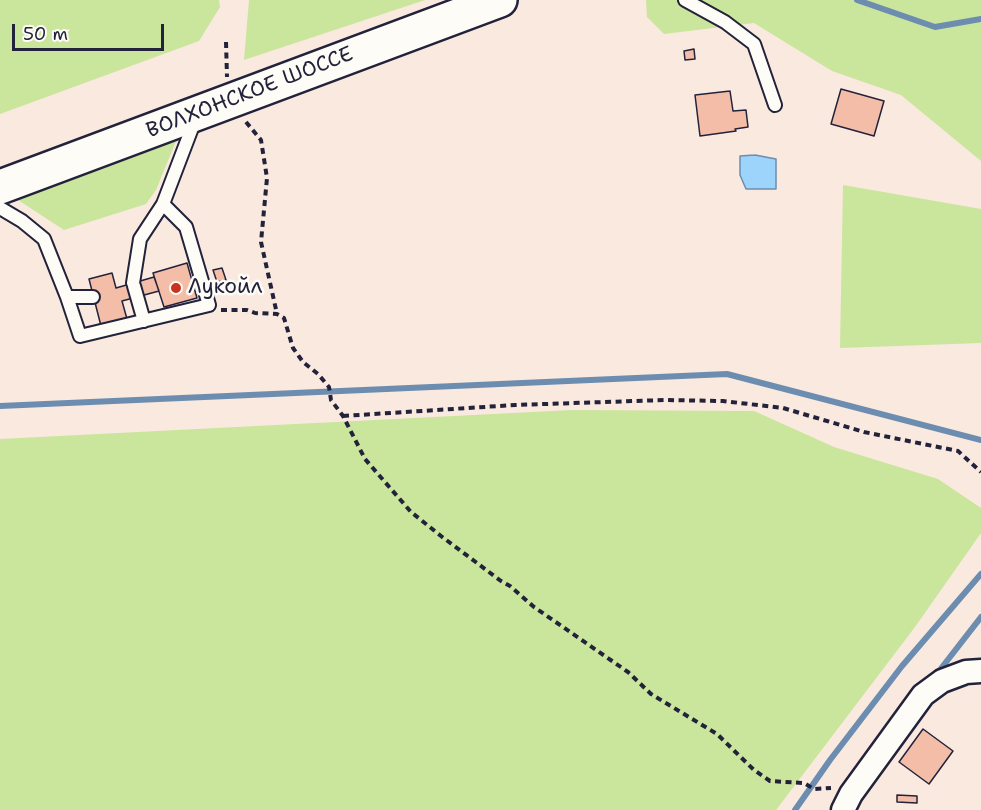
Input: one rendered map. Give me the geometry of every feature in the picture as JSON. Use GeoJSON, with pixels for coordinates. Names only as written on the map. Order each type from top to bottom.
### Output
{"type":"FeatureCollection","features":[{"type":"Feature","properties":{"kind":"main road","name":"ВОЛХОНСКОЕ ШОССЕ"},"geometry":{"type":"LineString","coordinates":[[0,187],[500,0]]}},
{"type":"Feature","properties":{"kind":"street"},"geometry":{"type":"LineString","coordinates":[[843,810],[851,794],[924,694],[942,681],[966,672],[981,671]]}},
{"type":"Feature","properties":{"kind":"lane"},"geometry":{"type":"LineString","coordinates":[[685,0],[725,22],[754,44],[775,105]]}},
{"type":"Feature","properties":{"kind":"lane"},"geometry":{"type":"LineString","coordinates":[[144,321],[133,285],[140,239],[163,204],[198,113]]}},
{"type":"Feature","properties":{"kind":"lane"},"geometry":{"type":"LineString","coordinates":[[0,208],[22,221],[44,239],[80,336],[209,305],[186,226],[163,204]]}},
{"type":"Feature","properties":{"kind":"lane"},"geometry":{"type":"LineString","coordinates":[[67,297],[93,297]]}},
{"type":"Feature","properties":{"kind":"path"},"geometry":{"type":"LineString","coordinates":[[226,42],[227,101],[261,140],[267,178],[261,242],[277,315]]}},
{"type":"Feature","properties":{"kind":"path"},"geometry":{"type":"LineString","coordinates":[[223,310],[240,309],[284,318],[293,348],[303,362],[329,387],[331,400],[365,459],[411,512],[510,586],[529,603],[628,672],[651,694],[717,734],[754,770],[770,781],[804,783],[814,789],[840,787]]}},
{"type":"Feature","properties":{"kind":"path"},"geometry":{"type":"LineString","coordinates":[[342,416],[514,405],[723,401],[783,408],[864,432],[958,451],[981,472]]}},
{"type":"Feature","properties":{"kind":"green space"},"geometry":{"type":"Polygon","coordinates":[[[0,0],[219,0],[220,7],[199,41],[0,114],[0,0]]]}},
{"type":"Feature","properties":{"kind":"green space"},"geometry":{"type":"Polygon","coordinates":[[[249,0],[425,0],[244,60],[249,0]]]}},
{"type":"Feature","properties":{"kind":"green space"},"geometry":{"type":"Polygon","coordinates":[[[646,0],[981,0],[981,161],[901,95],[832,71],[754,23],[664,34],[647,17],[646,0]]]}},
{"type":"Feature","properties":{"kind":"green space"},"geometry":{"type":"Polygon","coordinates":[[[176,141],[156,190],[146,204],[64,230],[18,200],[176,141]]]}},
{"type":"Feature","properties":{"kind":"green space"},"geometry":{"type":"Polygon","coordinates":[[[843,185],[981,209],[981,343],[840,348],[843,185]]]}},
{"type":"Feature","properties":{"kind":"green space"},"geometry":{"type":"Polygon","coordinates":[[[572,410],[754,411],[834,447],[938,479],[981,508],[981,533],[915,627],[776,810],[0,810],[0,439],[572,410]]]}},
{"type":"Feature","properties":{"kind":"water"},"geometry":{"type":"Polygon","coordinates":[[[755,155],[776,159],[776,189],[746,189],[740,175],[740,156],[755,155]]]}},
{"type":"Feature","properties":{"kind":"building"},"geometry":{"type":"Polygon","coordinates":[[[694,49],[695,59],[685,60],[684,51],[694,49]]]}},
{"type":"Feature","properties":{"kind":"building"},"geometry":{"type":"Polygon","coordinates":[[[841,89],[884,101],[874,136],[831,124],[841,89]]]}},
{"type":"Feature","properties":{"kind":"building"},"geometry":{"type":"Polygon","coordinates":[[[730,91],[733,111],[746,110],[748,127],[700,136],[695,95],[730,91]]]}},
{"type":"Feature","properties":{"kind":"building","name":"Лукойл"},"geometry":{"type":"Polygon","coordinates":[[[187,263],[197,298],[164,307],[153,273],[187,263]]]}},
{"type":"Feature","properties":{"kind":"building"},"geometry":{"type":"Polygon","coordinates":[[[222,268],[226,280],[217,282],[213,270],[222,268]]]}},
{"type":"Feature","properties":{"kind":"building"},"geometry":{"type":"Polygon","coordinates":[[[112,273],[116,288],[154,277],[159,291],[122,301],[127,319],[101,326],[89,279],[112,273]]]}},
{"type":"Feature","properties":{"kind":"building"},"geometry":{"type":"Polygon","coordinates":[[[923,729],[953,751],[929,784],[899,762],[923,729]]]}},
{"type":"Feature","properties":{"kind":"building"},"geometry":{"type":"Polygon","coordinates":[[[897,795],[917,796],[917,803],[897,802],[897,795]]]}},
{"type":"Feature","properties":{"kind":"waterway"},"geometry":{"type":"LineString","coordinates":[[857,0],[935,27],[981,19]]}},
{"type":"Feature","properties":{"kind":"waterway"},"geometry":{"type":"LineString","coordinates":[[0,406],[727,374],[981,440]]}},
{"type":"Feature","properties":{"kind":"waterway"},"geometry":{"type":"LineString","coordinates":[[795,810],[902,666],[981,574]]}},
{"type":"Feature","properties":{"kind":"waterway"},"geometry":{"type":"LineString","coordinates":[[936,675],[981,617]]}},
{"type":"Feature","properties":{"kind":"place","name":"Лукойл"},"geometry":{"type":"Point","coordinates":[176,288]}}]}
